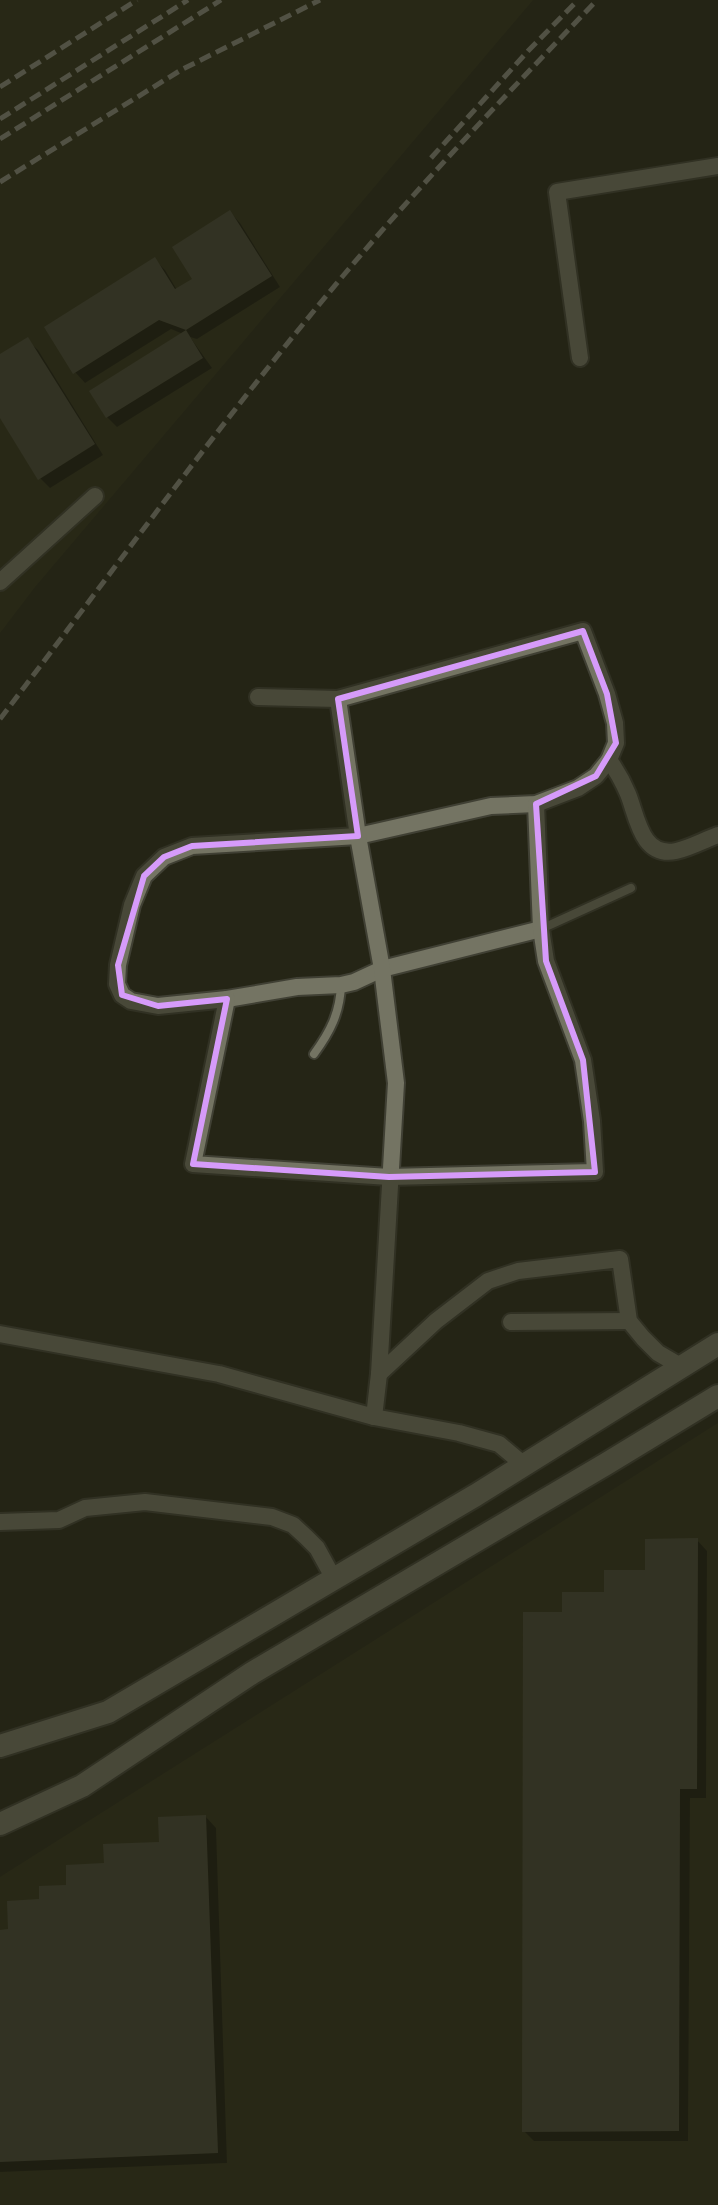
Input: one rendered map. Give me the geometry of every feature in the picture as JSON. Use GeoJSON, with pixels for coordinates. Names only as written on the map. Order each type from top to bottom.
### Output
{"type":"FeatureCollection","features":[{"type":"Feature","properties":{"kind":"main road"},"geometry":{"type":"LineString","coordinates":[[0,1746],[108,1712],[524,1465],[718,1344]]}},
{"type":"Feature","properties":{"kind":"main road"},"geometry":{"type":"LineString","coordinates":[[0,1824],[82,1786],[252,1673],[718,1396]]}},
{"type":"Feature","properties":{"kind":"street"},"geometry":{"type":"LineString","coordinates":[[580,358],[557,192],[718,166]]}},
{"type":"Feature","properties":{"kind":"street"},"geometry":{"type":"LineString","coordinates":[[0,582],[95,496]]}},
{"type":"Feature","properties":{"kind":"street"},"geometry":{"type":"LineString","coordinates":[[258,697],[338,699],[583,631],[607,694],[615,723],[616,743],[609,760],[596,776],[578,788],[536,804],[491,806],[358,836],[192,846],[164,857],[144,876],[132,905],[118,965],[117,984],[122,995],[131,1001],[158,1006],[227,999],[297,987],[341,985],[382,969],[541,929]]}},
{"type":"Feature","properties":{"kind":"street"},"geometry":{"type":"LineString","coordinates":[[338,699],[382,969],[396,1083],[374,1417]]}},
{"type":"Feature","properties":{"kind":"street"},"geometry":{"type":"LineString","coordinates":[[609,760],[628,794],[640,831],[650,844],[666,851],[675,851],[718,835]]}},
{"type":"Feature","properties":{"kind":"street"},"geometry":{"type":"LineString","coordinates":[[227,999],[193,1164],[389,1177],[595,1172],[592,1121],[583,1060],[546,961],[541,929],[536,804]]}},
{"type":"Feature","properties":{"kind":"street"},"geometry":{"type":"LineString","coordinates":[[379,1374],[436,1321],[488,1281],[518,1271],[620,1259],[629,1321],[658,1353],[682,1367]]}},
{"type":"Feature","properties":{"kind":"street"},"geometry":{"type":"LineString","coordinates":[[511,1322],[629,1321]]}},
{"type":"Feature","properties":{"kind":"street"},"geometry":{"type":"LineString","coordinates":[[0,1334],[219,1374],[374,1417],[459,1433],[499,1444],[524,1465]]}},
{"type":"Feature","properties":{"kind":"street"},"geometry":{"type":"LineString","coordinates":[[0,1522],[59,1520],[85,1508],[145,1502],[272,1517],[293,1525],[317,1548],[334,1579]]}},
{"type":"Feature","properties":{"kind":"lane"},"geometry":{"type":"LineString","coordinates":[[541,929],[631,888]]}},
{"type":"Feature","properties":{"kind":"lane"},"geometry":{"type":"LineString","coordinates":[[314,1054],[336,1019],[341,1002],[341,985]]}},
{"type":"Feature","properties":{"kind":"highlighted area"},"geometry":{"type":"Polygon","coordinates":[[[583,631],[607,694],[616,743],[596,776],[536,804],[546,961],[583,1060],[595,1172],[389,1177],[193,1164],[227,999],[158,1006],[122,995],[118,965],[144,876],[164,857],[192,846],[358,836],[338,699],[583,631]]]}},
{"type":"Feature","properties":{"kind":"shaded area"},"geometry":{"type":"Polygon","coordinates":[[[0,0],[533,0],[35,587],[0,633],[0,0]]]}},
{"type":"Feature","properties":{"kind":"shaded area"},"geometry":{"type":"Polygon","coordinates":[[[718,1423],[718,2205],[0,2205],[0,1877],[718,1423]]]}},
{"type":"Feature","properties":{"kind":"building"},"geometry":{"type":"Polygon","coordinates":[[[230,210],[272,276],[186,330],[159,320],[73,374],[44,327],[155,257],[175,289],[192,279],[172,247],[230,210]]]}},
{"type":"Feature","properties":{"kind":"building"},"geometry":{"type":"Polygon","coordinates":[[[186,330],[203,358],[106,418],[89,391],[186,330]]]}},
{"type":"Feature","properties":{"kind":"building"},"geometry":{"type":"Polygon","coordinates":[[[28,337],[95,444],[38,480],[0,418],[0,354],[28,337]]]}},
{"type":"Feature","properties":{"kind":"building"},"geometry":{"type":"Polygon","coordinates":[[[698,1538],[697,1789],[680,1789],[679,2131],[522,2132],[523,1612],[562,1612],[562,1592],[604,1592],[604,1570],[645,1570],[645,1539],[698,1538]]]}},
{"type":"Feature","properties":{"kind":"building"},"geometry":{"type":"Polygon","coordinates":[[[206,1815],[218,2153],[0,2162],[0,1930],[8,1929],[7,1901],[39,1899],[39,1886],[66,1885],[66,1865],[104,1863],[103,1844],[159,1842],[158,1817],[206,1815]]]}},
{"type":"Feature","properties":{"kind":"railway"},"geometry":{"type":"LineString","coordinates":[[0,87],[137,0]]}},
{"type":"Feature","properties":{"kind":"railway"},"geometry":{"type":"LineString","coordinates":[[0,119],[188,0]]}},
{"type":"Feature","properties":{"kind":"railway"},"geometry":{"type":"LineString","coordinates":[[0,139],[221,0]]}},
{"type":"Feature","properties":{"kind":"railway"},"geometry":{"type":"LineString","coordinates":[[0,182],[181,70],[320,0]]}},
{"type":"Feature","properties":{"kind":"railway"},"geometry":{"type":"LineString","coordinates":[[431,158],[578,0]]}},
{"type":"Feature","properties":{"kind":"railway"},"geometry":{"type":"LineString","coordinates":[[0,719],[297,331],[435,171],[597,0]]}}]}
